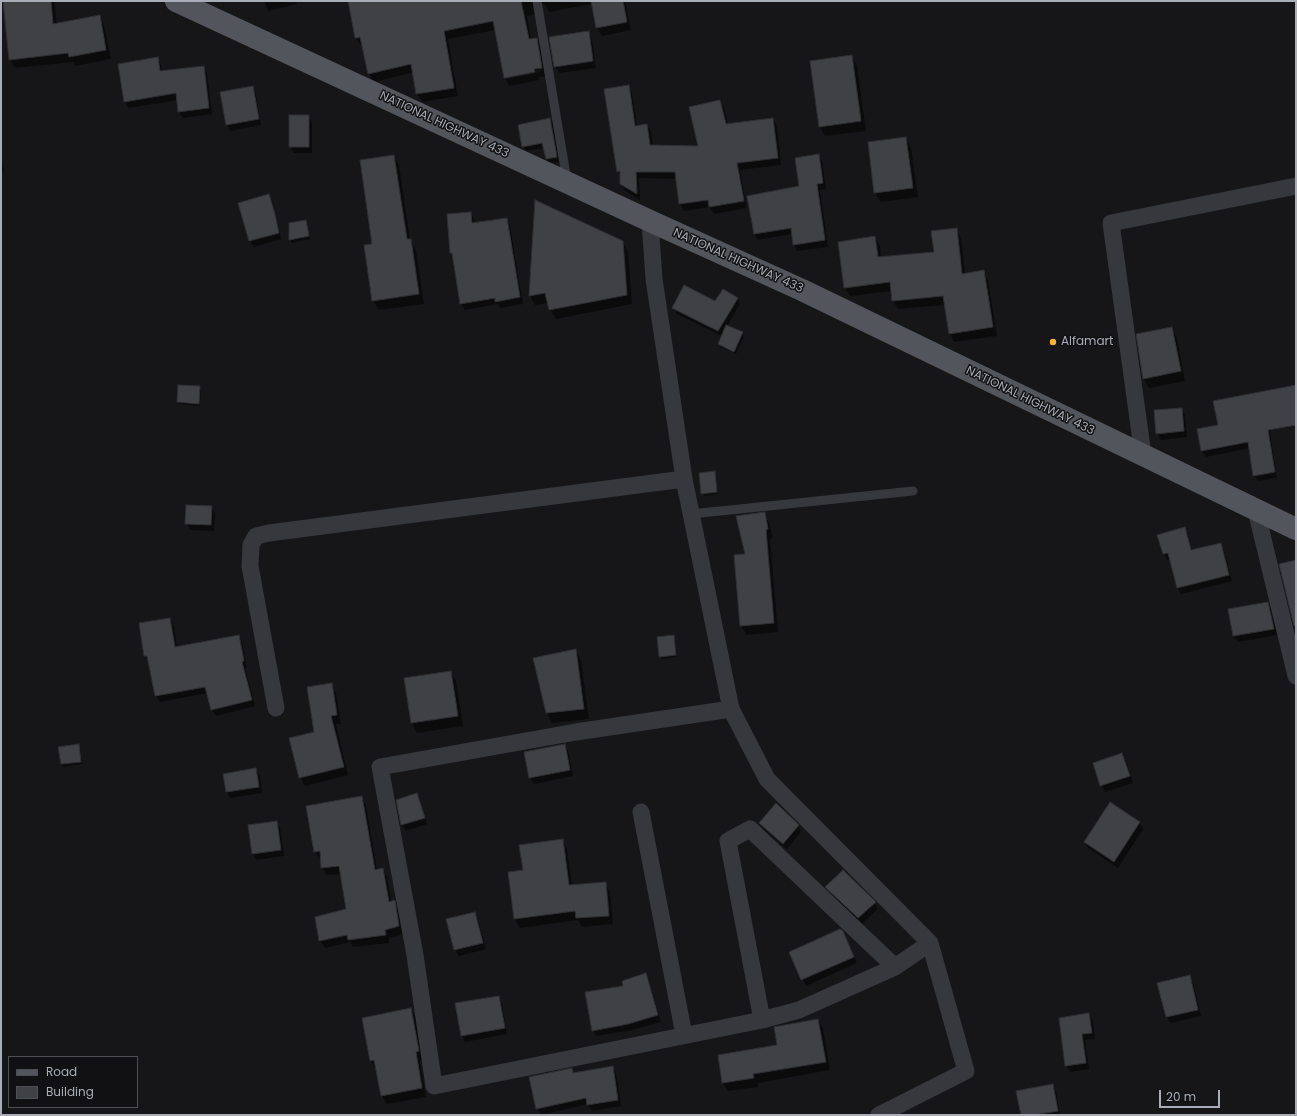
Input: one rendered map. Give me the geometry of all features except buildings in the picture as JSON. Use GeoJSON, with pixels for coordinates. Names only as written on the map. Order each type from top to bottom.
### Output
{"type":"FeatureCollection","features":[{"type":"Feature","properties":{"kind":"main road","name":"NATIONAL HIGHWAY 433"},"geometry":{"type":"LineString","coordinates":[[176,1],[802,290],[1296,529]]}},
{"type":"Feature","properties":{"kind":"street"},"geometry":{"type":"LineString","coordinates":[[1143,455],[1110,222],[1296,186]]}},
{"type":"Feature","properties":{"kind":"street"},"geometry":{"type":"LineString","coordinates":[[650,221],[654,279],[684,479],[731,709],[767,779],[930,942],[966,1071],[879,1115]]}},
{"type":"Feature","properties":{"kind":"street"},"geometry":{"type":"LineString","coordinates":[[276,708],[250,566],[251,545],[256,536],[269,533],[684,479]]}},
{"type":"Feature","properties":{"kind":"street"},"geometry":{"type":"LineString","coordinates":[[1256,510],[1296,676]]}},
{"type":"Feature","properties":{"kind":"street"},"geometry":{"type":"LineString","coordinates":[[731,709],[576,732],[380,767],[415,955],[434,1086],[762,1020],[799,1010],[895,967],[930,942]]}},
{"type":"Feature","properties":{"kind":"street"},"geometry":{"type":"LineString","coordinates":[[641,812],[684,1035]]}},
{"type":"Feature","properties":{"kind":"street"},"geometry":{"type":"LineString","coordinates":[[762,1020],[728,841],[750,829],[895,967]]}},
{"type":"Feature","properties":{"kind":"lane"},"geometry":{"type":"LineString","coordinates":[[537,1],[567,182]]}},
{"type":"Feature","properties":{"kind":"lane"},"geometry":{"type":"LineString","coordinates":[[691,514],[913,491]]}},
{"type":"Feature","properties":{"kind":"place","name":"Alfamart"},"geometry":{"type":"Point","coordinates":[1053,342]}}]}
